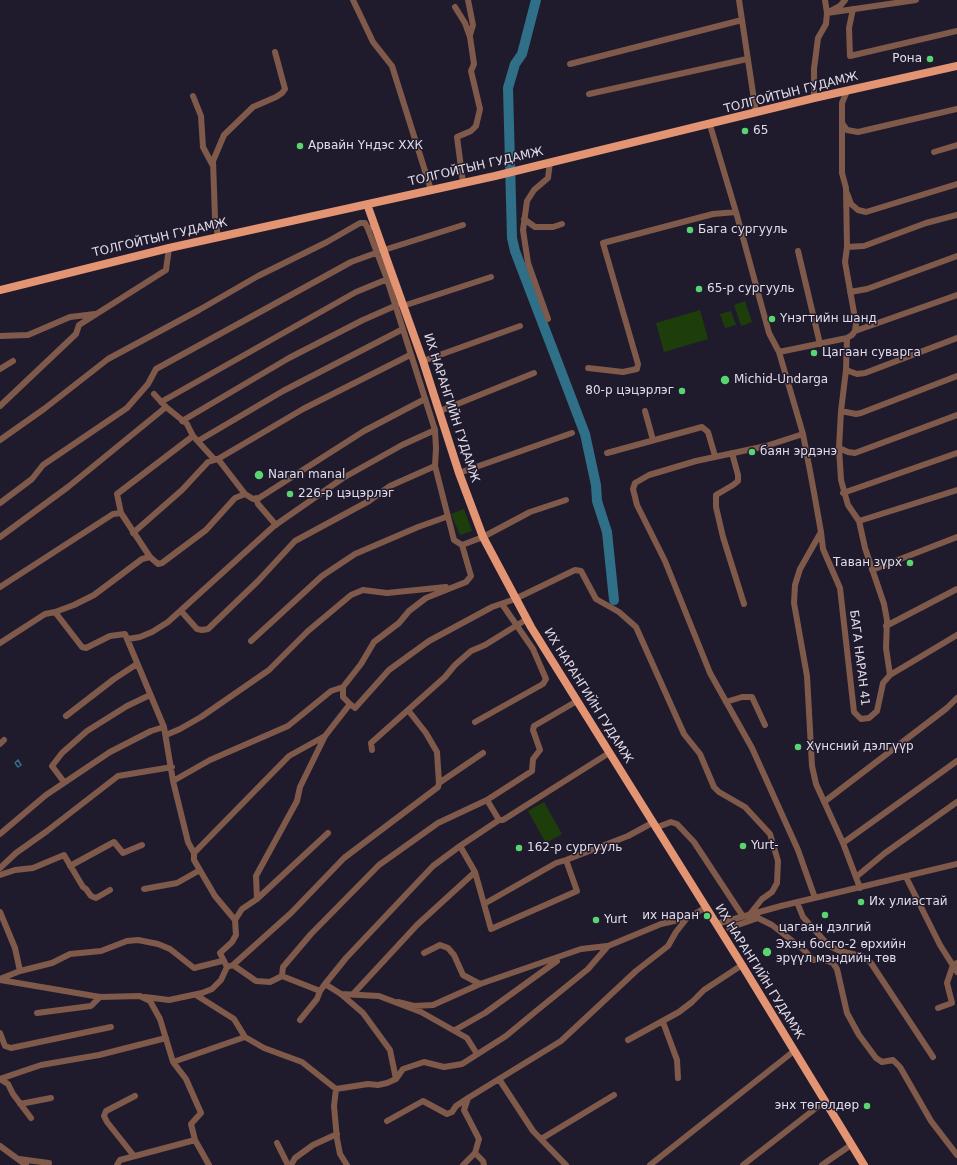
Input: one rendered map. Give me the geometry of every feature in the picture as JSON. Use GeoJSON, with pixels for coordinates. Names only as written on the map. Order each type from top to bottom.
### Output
{"type":"FeatureCollection","features":[{"type":"Feature","properties":{"kind":"main road","name":"ТОЛГОЙТЫН ГУДАМЖ"},"geometry":{"type":"LineString","coordinates":[[0,290],[169,248],[495,176],[710,125],[814,98],[847,92],[957,66]]}},
{"type":"Feature","properties":{"kind":"main road","name":"ИХ НАРАНГИЙН ГУДАМЖ"},"geometry":{"type":"LineString","coordinates":[[367,204],[372,228],[400,305],[423,361],[459,473],[483,538],[527,620],[608,753],[742,965],[864,1165]]}},
{"type":"Feature","properties":{"kind":"street"},"geometry":{"type":"LineString","coordinates":[[353,0],[373,42],[392,66],[431,190]]}},
{"type":"Feature","properties":{"kind":"street"},"geometry":{"type":"LineString","coordinates":[[468,0],[472,25],[470,37]]}},
{"type":"Feature","properties":{"kind":"street"},"geometry":{"type":"LineString","coordinates":[[739,0],[756,113]]}},
{"type":"Feature","properties":{"kind":"street"},"geometry":{"type":"LineString","coordinates":[[814,98],[814,69],[818,38],[826,24],[825,0]]}},
{"type":"Feature","properties":{"kind":"street"},"geometry":{"type":"LineString","coordinates":[[826,13],[840,6],[845,0]]}},
{"type":"Feature","properties":{"kind":"street"},"geometry":{"type":"LineString","coordinates":[[826,13],[916,0]]}},
{"type":"Feature","properties":{"kind":"street"},"geometry":{"type":"LineString","coordinates":[[455,7],[465,23],[470,37],[474,64],[471,71],[480,109],[476,126],[457,137],[463,183]]}},
{"type":"Feature","properties":{"kind":"street"},"geometry":{"type":"LineString","coordinates":[[853,9],[849,28],[850,56],[957,31]]}},
{"type":"Feature","properties":{"kind":"street"},"geometry":{"type":"LineString","coordinates":[[570,64],[742,20]]}},
{"type":"Feature","properties":{"kind":"street"},"geometry":{"type":"LineString","coordinates":[[218,237],[215,218],[213,161],[224,135],[253,107],[276,97],[285,89],[275,52]]}},
{"type":"Feature","properties":{"kind":"street"},"geometry":{"type":"LineString","coordinates":[[589,94],[747,59]]}},
{"type":"Feature","properties":{"kind":"street"},"geometry":{"type":"LineString","coordinates":[[847,92],[842,103],[842,173],[851,204],[858,210],[866,212],[957,184]]}},
{"type":"Feature","properties":{"kind":"street"},"geometry":{"type":"LineString","coordinates":[[193,96],[201,116],[203,147],[209,156],[213,167]]}},
{"type":"Feature","properties":{"kind":"street"},"geometry":{"type":"LineString","coordinates":[[842,123],[847,130],[858,132],[957,109]]}},
{"type":"Feature","properties":{"kind":"street"},"geometry":{"type":"LineString","coordinates":[[710,125],[736,212],[769,333],[779,352],[803,434],[821,532],[800,569],[795,585],[794,602],[807,676],[812,766],[816,784],[843,843],[860,888]]}},
{"type":"Feature","properties":{"kind":"street"},"geometry":{"type":"LineString","coordinates":[[934,152],[957,145]]}},
{"type":"Feature","properties":{"kind":"street"},"geometry":{"type":"LineString","coordinates":[[546,163],[548,178],[530,195],[525,207],[524,247],[528,263],[548,319]]}},
{"type":"Feature","properties":{"kind":"street"},"geometry":{"type":"LineString","coordinates":[[846,188],[847,247],[845,262],[855,313],[855,331]]}},
{"type":"Feature","properties":{"kind":"street"},"geometry":{"type":"LineString","coordinates":[[588,368],[623,372],[637,369],[638,364],[603,243],[713,214],[736,212]]}},
{"type":"Feature","properties":{"kind":"street"},"geometry":{"type":"LineString","coordinates":[[847,247],[864,246],[926,224],[957,215]]}},
{"type":"Feature","properties":{"kind":"street"},"geometry":{"type":"LineString","coordinates":[[524,219],[535,227],[553,227],[562,224]]}},
{"type":"Feature","properties":{"kind":"street"},"geometry":{"type":"LineString","coordinates":[[0,440],[44,409],[108,359],[258,276],[327,242],[360,223],[365,223],[372,228]]}},
{"type":"Feature","properties":{"kind":"street"},"geometry":{"type":"LineString","coordinates":[[0,503],[32,479],[43,465],[126,408],[148,384],[156,368],[351,262],[380,251],[463,226]]}},
{"type":"Feature","properties":{"kind":"street"},"geometry":{"type":"LineString","coordinates":[[0,406],[76,334],[79,325],[166,270],[169,248]]}},
{"type":"Feature","properties":{"kind":"street"},"geometry":{"type":"LineString","coordinates":[[798,250],[820,344]]}},
{"type":"Feature","properties":{"kind":"street"},"geometry":{"type":"LineString","coordinates":[[850,292],[867,289],[957,256]]}},
{"type":"Feature","properties":{"kind":"street"},"geometry":{"type":"LineString","coordinates":[[182,421],[289,358],[363,320],[400,305],[491,277]]}},
{"type":"Feature","properties":{"kind":"street"},"geometry":{"type":"LineString","coordinates":[[161,402],[322,310],[356,292],[390,278]]}},
{"type":"Feature","properties":{"kind":"street"},"geometry":{"type":"LineString","coordinates":[[779,352],[847,338],[855,331],[957,295]]}},
{"type":"Feature","properties":{"kind":"street"},"geometry":{"type":"LineString","coordinates":[[173,780],[210,760],[288,726],[331,691],[343,687],[361,664],[374,642],[399,623],[409,611],[426,598],[466,582],[471,576],[462,545],[454,540],[446,517],[435,466],[435,430],[410,355],[403,329],[400,305]]}},
{"type":"Feature","properties":{"kind":"street"},"geometry":{"type":"LineString","coordinates":[[0,336],[28,336],[70,317],[96,314]]}},
{"type":"Feature","properties":{"kind":"street"},"geometry":{"type":"LineString","coordinates":[[423,361],[520,326]]}},
{"type":"Feature","properties":{"kind":"street"},"geometry":{"type":"LineString","coordinates":[[198,441],[283,391],[403,329]]}},
{"type":"Feature","properties":{"kind":"street"},"geometry":{"type":"LineString","coordinates":[[847,338],[846,370],[841,411],[839,448],[843,493],[848,505],[859,521],[864,548],[884,604],[886,648],[890,674],[957,635]]}},
{"type":"Feature","properties":{"kind":"street"},"geometry":{"type":"LineString","coordinates":[[846,370],[856,374],[864,373],[957,338]]}},
{"type":"Feature","properties":{"kind":"street"},"geometry":{"type":"LineString","coordinates":[[133,533],[182,490],[208,462],[218,459],[303,409],[410,355]]}},
{"type":"Feature","properties":{"kind":"street"},"geometry":{"type":"LineString","coordinates":[[0,369],[13,361]]}},
{"type":"Feature","properties":{"kind":"street"},"geometry":{"type":"LineString","coordinates":[[440,411],[534,373]]}},
{"type":"Feature","properties":{"kind":"street"},"geometry":{"type":"LineString","coordinates":[[841,411],[856,414],[861,413],[957,376]]}},
{"type":"Feature","properties":{"kind":"street"},"geometry":{"type":"LineString","coordinates":[[154,394],[166,407],[187,424],[193,436],[214,459],[218,459],[245,494],[248,497],[256,498],[364,431],[425,399]]}},
{"type":"Feature","properties":{"kind":"street"},"geometry":{"type":"LineString","coordinates":[[0,537],[68,487],[166,407]]}},
{"type":"Feature","properties":{"kind":"street"},"geometry":{"type":"LineString","coordinates":[[645,411],[653,440]]}},
{"type":"Feature","properties":{"kind":"street"},"geometry":{"type":"LineString","coordinates":[[839,448],[855,453],[957,415]]}},
{"type":"Feature","properties":{"kind":"street"},"geometry":{"type":"LineString","coordinates":[[607,453],[702,427],[708,432],[715,456]]}},
{"type":"Feature","properties":{"kind":"street"},"geometry":{"type":"LineString","coordinates":[[128,639],[140,637],[152,632],[168,622],[276,525],[356,470],[435,430]]}},
{"type":"Feature","properties":{"kind":"street"},"geometry":{"type":"LineString","coordinates":[[459,473],[572,433]]}},
{"type":"Feature","properties":{"kind":"street"},"geometry":{"type":"LineString","coordinates":[[803,434],[766,446],[715,456],[649,475],[635,483],[633,489],[637,506],[665,561],[710,673],[755,755],[798,850],[815,898]]}},
{"type":"Feature","properties":{"kind":"street"},"geometry":{"type":"LineString","coordinates":[[193,436],[117,494],[121,514],[150,557],[158,564],[162,563],[206,530],[235,498],[245,494]]}},
{"type":"Feature","properties":{"kind":"street"},"geometry":{"type":"LineString","coordinates":[[732,453],[738,475],[738,481],[733,486],[716,495],[716,507],[723,537],[744,604]]}},
{"type":"Feature","properties":{"kind":"street"},"geometry":{"type":"LineString","coordinates":[[843,493],[957,453]]}},
{"type":"Feature","properties":{"kind":"street"},"geometry":{"type":"LineString","coordinates":[[181,610],[197,629],[208,629],[258,581],[295,541],[368,501],[390,486],[435,466]]}},
{"type":"Feature","properties":{"kind":"street"},"geometry":{"type":"LineString","coordinates":[[859,521],[957,490]]}},
{"type":"Feature","properties":{"kind":"street"},"geometry":{"type":"LineString","coordinates":[[256,498],[258,504],[276,525]]}},
{"type":"Feature","properties":{"kind":"street"},"geometry":{"type":"LineString","coordinates":[[462,545],[483,538],[530,512],[566,500]]}},
{"type":"Feature","properties":{"kind":"street"},"geometry":{"type":"LineString","coordinates":[[0,587],[112,514],[121,514]]}},
{"type":"Feature","properties":{"kind":"street"},"geometry":{"type":"LineString","coordinates":[[251,641],[322,576],[355,554],[418,526],[446,517]]}},
{"type":"Feature","properties":{"kind":"street","name":"БАГА НАРАН 41"},"geometry":{"type":"LineString","coordinates":[[821,532],[823,549],[840,588],[849,673],[854,712],[856,716],[861,719],[874,716],[877,710],[883,683],[890,674]]}},
{"type":"Feature","properties":{"kind":"street"},"geometry":{"type":"LineString","coordinates":[[872,570],[957,536]]}},
{"type":"Feature","properties":{"kind":"street"},"geometry":{"type":"LineString","coordinates":[[0,643],[45,614],[56,612],[94,595],[142,560],[150,557]]}},
{"type":"Feature","properties":{"kind":"street"},"geometry":{"type":"LineString","coordinates":[[343,687],[343,697],[355,708],[388,670],[429,641],[492,607],[515,599],[576,570],[581,571],[596,599],[619,612],[636,627],[684,734],[700,754],[714,786],[719,792],[745,807],[770,834],[778,861],[777,883],[772,892],[762,899],[750,914]]}},
{"type":"Feature","properties":{"kind":"street"},"geometry":{"type":"LineString","coordinates":[[166,735],[180,729],[201,716],[269,670],[308,631],[351,595],[363,590],[387,593],[451,587]]}},
{"type":"Feature","properties":{"kind":"street"},"geometry":{"type":"LineString","coordinates":[[886,626],[957,589]]}},
{"type":"Feature","properties":{"kind":"street"},"geometry":{"type":"LineString","coordinates":[[475,722],[543,684],[546,679],[533,649],[502,604]]}},
{"type":"Feature","properties":{"kind":"street"},"geometry":{"type":"LineString","coordinates":[[56,612],[82,646],[86,648],[110,636],[125,634],[128,639],[164,727],[173,780],[188,842],[194,853],[194,860],[218,901],[235,920]]}},
{"type":"Feature","properties":{"kind":"street"},"geometry":{"type":"LineString","coordinates":[[372,750],[371,743],[445,677],[455,665],[472,651],[527,620]]}},
{"type":"Feature","properties":{"kind":"street"},"geometry":{"type":"LineString","coordinates":[[533,649],[542,644]]}},
{"type":"Feature","properties":{"kind":"street"},"geometry":{"type":"LineString","coordinates":[[66,716],[114,679],[138,664]]}},
{"type":"Feature","properties":{"kind":"street"},"geometry":{"type":"LineString","coordinates":[[64,782],[52,766],[62,753],[87,731],[127,706],[150,695]]}},
{"type":"Feature","properties":{"kind":"street"},"geometry":{"type":"LineString","coordinates":[[726,702],[742,697],[752,697],[765,725]]}},
{"type":"Feature","properties":{"kind":"street"},"geometry":{"type":"LineString","coordinates":[[824,802],[947,708],[957,698]]}},
{"type":"Feature","properties":{"kind":"street"},"geometry":{"type":"LineString","coordinates":[[282,976],[283,967],[311,934],[379,865],[438,824],[488,800],[532,771],[532,759],[540,750],[533,730],[536,724],[577,701]]}},
{"type":"Feature","properties":{"kind":"street"},"geometry":{"type":"LineString","coordinates":[[257,899],[256,876],[297,801],[300,787],[325,736],[350,704]]}},
{"type":"Feature","properties":{"kind":"street"},"geometry":{"type":"LineString","coordinates":[[408,710],[426,733],[437,752],[439,783]]}},
{"type":"Feature","properties":{"kind":"street"},"geometry":{"type":"LineString","coordinates":[[0,834],[46,795],[64,782],[110,752],[151,731],[164,727]]}},
{"type":"Feature","properties":{"kind":"street"},"geometry":{"type":"LineString","coordinates":[[194,853],[289,756],[325,736]]}},
{"type":"Feature","properties":{"kind":"street"},"geometry":{"type":"LineString","coordinates":[[0,979],[100,997],[140,996],[169,1000],[196,995],[212,989],[221,980],[230,966],[291,913],[344,858],[438,787],[439,783],[483,753]]}},
{"type":"Feature","properties":{"kind":"street"},"geometry":{"type":"LineString","coordinates":[[300,1020],[317,999],[325,984],[346,958],[433,866],[499,820],[503,820],[608,753]]}},
{"type":"Feature","properties":{"kind":"street"},"geometry":{"type":"LineString","coordinates":[[843,843],[957,760]]}},
{"type":"Feature","properties":{"kind":"street"},"geometry":{"type":"LineString","coordinates":[[0,868],[16,853],[118,776],[172,767]]}},
{"type":"Feature","properties":{"kind":"street"},"geometry":{"type":"LineString","coordinates":[[488,800],[499,820]]}},
{"type":"Feature","properties":{"kind":"street"},"geometry":{"type":"LineString","coordinates":[[856,877],[885,853],[957,802]]}},
{"type":"Feature","properties":{"kind":"street"},"geometry":{"type":"LineString","coordinates":[[484,904],[566,860],[654,826],[671,822],[681,829],[694,842],[742,915]]}},
{"type":"Feature","properties":{"kind":"street"},"geometry":{"type":"LineString","coordinates":[[320,991],[282,976],[270,982],[256,981],[222,961],[220,953],[232,942],[236,935],[235,920],[242,909],[257,899],[328,833]]}},
{"type":"Feature","properties":{"kind":"street"},"geometry":{"type":"LineString","coordinates":[[70,866],[114,842],[123,853],[142,845]]}},
{"type":"Feature","properties":{"kind":"street"},"geometry":{"type":"LineString","coordinates":[[460,846],[475,872],[490,928],[493,929],[577,891],[566,860]]}},
{"type":"Feature","properties":{"kind":"street"},"geometry":{"type":"LineString","coordinates":[[0,875],[15,870],[33,868],[64,855],[90,896],[96,898],[110,890]]}},
{"type":"Feature","properties":{"kind":"street"},"geometry":{"type":"LineString","coordinates":[[716,924],[742,915],[957,864]]}},
{"type":"Feature","properties":{"kind":"street"},"geometry":{"type":"LineString","coordinates":[[144,889],[177,884],[200,870]]}},
{"type":"Feature","properties":{"kind":"street"},"geometry":{"type":"LineString","coordinates":[[354,994],[417,925],[475,872]]}},
{"type":"Feature","properties":{"kind":"street"},"geometry":{"type":"LineString","coordinates":[[906,877],[940,945],[955,964],[957,972]]}},
{"type":"Feature","properties":{"kind":"street"},"geometry":{"type":"LineString","coordinates":[[797,902],[803,917],[829,946],[840,951],[865,957],[871,963],[933,1057]]}},
{"type":"Feature","properties":{"kind":"street"},"geometry":{"type":"LineString","coordinates":[[341,994],[379,996],[414,1006],[433,1005],[480,984],[562,957],[581,949],[608,946],[661,924],[687,918],[706,908]]}},
{"type":"Feature","properties":{"kind":"street"},"geometry":{"type":"LineString","coordinates":[[0,912],[15,948],[20,971]]}},
{"type":"Feature","properties":{"kind":"street"},"geometry":{"type":"LineString","coordinates":[[387,1121],[423,1101],[447,1114],[452,1112],[456,1106],[468,1098],[561,1041],[636,971],[668,946],[676,932],[687,918]]}},
{"type":"Feature","properties":{"kind":"street"},"geometry":{"type":"LineString","coordinates":[[729,928],[758,918],[772,926],[804,950],[813,960],[822,959],[833,963],[837,969],[847,1013],[859,1035],[876,1058],[882,1062],[893,1060],[900,1067],[931,1120],[957,1155]]}},
{"type":"Feature","properties":{"kind":"street"},"geometry":{"type":"LineString","coordinates":[[0,979],[20,971],[52,963],[70,954],[101,951],[127,941],[138,940],[158,944],[170,949],[194,968],[222,961]]}},
{"type":"Feature","properties":{"kind":"street"},"geometry":{"type":"LineString","coordinates":[[424,953],[440,945],[448,948],[454,955],[463,975],[480,984]]}},
{"type":"Feature","properties":{"kind":"street"},"geometry":{"type":"LineString","coordinates":[[196,995],[234,1019],[244,1037],[264,1048],[302,1062],[336,1089],[368,1084],[378,1085],[396,1079],[403,1069],[424,1062],[444,1067],[462,1064],[506,1036],[582,973],[608,946]]}},
{"type":"Feature","properties":{"kind":"street"},"geometry":{"type":"LineString","coordinates":[[454,1030],[485,1013],[562,957]]}},
{"type":"Feature","properties":{"kind":"street"},"geometry":{"type":"LineString","coordinates":[[938,1008],[952,1003],[947,983],[955,964]]}},
{"type":"Feature","properties":{"kind":"street"},"geometry":{"type":"LineString","coordinates":[[628,1040],[663,1022],[692,1002],[704,990],[742,965]]}},
{"type":"Feature","properties":{"kind":"street"},"geometry":{"type":"LineString","coordinates":[[325,984],[341,994],[363,1013],[390,1050],[396,1079]]}},
{"type":"Feature","properties":{"kind":"street"},"geometry":{"type":"LineString","coordinates":[[140,996],[153,1004],[166,1038],[173,1062],[186,1079],[201,1113],[191,1124],[195,1140],[209,1165]]}},
{"type":"Feature","properties":{"kind":"street"},"geometry":{"type":"LineString","coordinates":[[37,1013],[92,1006],[100,997]]}},
{"type":"Feature","properties":{"kind":"street"},"geometry":{"type":"LineString","coordinates":[[398,1002],[467,1038],[478,1054]]}},
{"type":"Feature","properties":{"kind":"street"},"geometry":{"type":"LineString","coordinates":[[663,1022],[677,1060],[678,1078]]}},
{"type":"Feature","properties":{"kind":"street"},"geometry":{"type":"LineString","coordinates":[[0,1033],[5,1046],[11,1048],[111,1028]]}},
{"type":"Feature","properties":{"kind":"street"},"geometry":{"type":"LineString","coordinates":[[173,1062],[244,1037]]}},
{"type":"Feature","properties":{"kind":"street"},"geometry":{"type":"LineString","coordinates":[[0,1079],[41,1065],[99,1055],[166,1038]]}},
{"type":"Feature","properties":{"kind":"street"},"geometry":{"type":"LineString","coordinates":[[650,1165],[794,1050]]}},
{"type":"Feature","properties":{"kind":"street"},"geometry":{"type":"LineString","coordinates":[[0,1079],[8,1084],[20,1104],[31,1118]]}},
{"type":"Feature","properties":{"kind":"street"},"geometry":{"type":"LineString","coordinates":[[499,1079],[533,1131],[566,1165]]}},
{"type":"Feature","properties":{"kind":"street"},"geometry":{"type":"LineString","coordinates":[[336,1089],[334,1106],[340,1154],[348,1165]]}},
{"type":"Feature","properties":{"kind":"street"},"geometry":{"type":"LineString","coordinates":[[541,1139],[614,1095]]}},
{"type":"Feature","properties":{"kind":"street"},"geometry":{"type":"LineString","coordinates":[[134,1156],[104,1116],[106,1111],[136,1096]]}},
{"type":"Feature","properties":{"kind":"street"},"geometry":{"type":"LineString","coordinates":[[20,1104],[51,1098]]}},
{"type":"Feature","properties":{"kind":"street"},"geometry":{"type":"LineString","coordinates":[[463,1165],[475,1153],[479,1139],[464,1110],[468,1098]]}},
{"type":"Feature","properties":{"kind":"street"},"geometry":{"type":"LineString","coordinates":[[743,1165],[825,1101]]}},
{"type":"Feature","properties":{"kind":"street"},"geometry":{"type":"LineString","coordinates":[[291,1165],[295,1158],[313,1145],[338,1134]]}},
{"type":"Feature","properties":{"kind":"street"},"geometry":{"type":"LineString","coordinates":[[117,1165],[120,1160],[195,1140]]}},
{"type":"Feature","properties":{"kind":"street"},"geometry":{"type":"LineString","coordinates":[[277,1143],[288,1165]]}},
{"type":"Feature","properties":{"kind":"street"},"geometry":{"type":"LineString","coordinates":[[822,1165],[851,1144]]}},
{"type":"Feature","properties":{"kind":"street"},"geometry":{"type":"LineString","coordinates":[[0,1146],[26,1165]]}},
{"type":"Feature","properties":{"kind":"street"},"geometry":{"type":"LineString","coordinates":[[475,1153],[483,1161],[484,1165]]}},
{"type":"Feature","properties":{"kind":"street"},"geometry":{"type":"LineString","coordinates":[[18,1159],[48,1162]]}},
{"type":"Feature","properties":{"kind":"green space"},"geometry":{"type":"Polygon","coordinates":[[[745,301],[752,322],[741,326],[734,305],[745,301]]]}},
{"type":"Feature","properties":{"kind":"green space"},"geometry":{"type":"Polygon","coordinates":[[[700,310],[708,339],[664,352],[656,323],[700,310]]]}},
{"type":"Feature","properties":{"kind":"green space"},"geometry":{"type":"Polygon","coordinates":[[[731,311],[736,325],[725,328],[720,314],[731,311]]]}},
{"type":"Feature","properties":{"kind":"green space"},"geometry":{"type":"Polygon","coordinates":[[[464,509],[472,531],[460,535],[451,514],[464,509]]]}},
{"type":"Feature","properties":{"kind":"green space"},"geometry":{"type":"Polygon","coordinates":[[[544,802],[562,834],[546,843],[528,811],[544,802]]]}},
{"type":"Feature","properties":{"kind":"waterway"},"geometry":{"type":"LineString","coordinates":[[536,0],[522,54],[515,64],[508,88],[512,238],[515,251],[585,434],[596,485],[597,501],[607,532],[614,600]]}},
{"type":"Feature","properties":{"kind":"waterway"},"geometry":{"type":"LineString","coordinates":[[18,760],[21,765],[18,767],[15,763],[18,760]]}},
{"type":"Feature","properties":{"kind":"place","name":"Рона"},"geometry":{"type":"Point","coordinates":[930,59]}},
{"type":"Feature","properties":{"kind":"place","name":"65"},"geometry":{"type":"Point","coordinates":[745,131]}},
{"type":"Feature","properties":{"kind":"place","name":"Арвайн Үндэс ХХК"},"geometry":{"type":"Point","coordinates":[300,146]}},
{"type":"Feature","properties":{"kind":"place","name":"Бага сургууль"},"geometry":{"type":"Point","coordinates":[690,230]}},
{"type":"Feature","properties":{"kind":"place","name":"65-р сургууль"},"geometry":{"type":"Point","coordinates":[699,289]}},
{"type":"Feature","properties":{"kind":"place","name":"Үнэгтийн шанд"},"geometry":{"type":"Point","coordinates":[772,319]}},
{"type":"Feature","properties":{"kind":"place","name":"Цагаан суварга"},"geometry":{"type":"Point","coordinates":[814,353]}},
{"type":"Feature","properties":{"kind":"place","name":"Michid-Undarga"},"geometry":{"type":"Point","coordinates":[725,380]}},
{"type":"Feature","properties":{"kind":"place","name":"80-р цэцэрлэг"},"geometry":{"type":"Point","coordinates":[682,391]}},
{"type":"Feature","properties":{"kind":"place","name":"баян эрдэнэ"},"geometry":{"type":"Point","coordinates":[752,452]}},
{"type":"Feature","properties":{"kind":"place","name":"Naran manal"},"geometry":{"type":"Point","coordinates":[259,475]}},
{"type":"Feature","properties":{"kind":"place","name":"226-р цэцэрлэг"},"geometry":{"type":"Point","coordinates":[290,494]}},
{"type":"Feature","properties":{"kind":"place","name":"Таван зүрх"},"geometry":{"type":"Point","coordinates":[910,563]}},
{"type":"Feature","properties":{"kind":"place","name":"Хүнсний дэлгүүр"},"geometry":{"type":"Point","coordinates":[798,747]}},
{"type":"Feature","properties":{"kind":"place","name":"Yurt-"},"geometry":{"type":"Point","coordinates":[743,846]}},
{"type":"Feature","properties":{"kind":"place","name":"162-р сургууль"},"geometry":{"type":"Point","coordinates":[519,848]}},
{"type":"Feature","properties":{"kind":"place","name":"Их улиастай"},"geometry":{"type":"Point","coordinates":[861,902]}},
{"type":"Feature","properties":{"kind":"place","name":"цагаан дэлгий"},"geometry":{"type":"Point","coordinates":[825,915]}},
{"type":"Feature","properties":{"kind":"place","name":"их наран"},"geometry":{"type":"Point","coordinates":[707,916]}},
{"type":"Feature","properties":{"kind":"place","name":"Yurt"},"geometry":{"type":"Point","coordinates":[596,920]}},
{"type":"Feature","properties":{"kind":"place","name":"Эхэн босго-2 өрхийн эрүүл мэндийн төв"},"geometry":{"type":"Point","coordinates":[767,952]}},
{"type":"Feature","properties":{"kind":"place","name":"энх төгөлдөр"},"geometry":{"type":"Point","coordinates":[867,1106]}}]}
